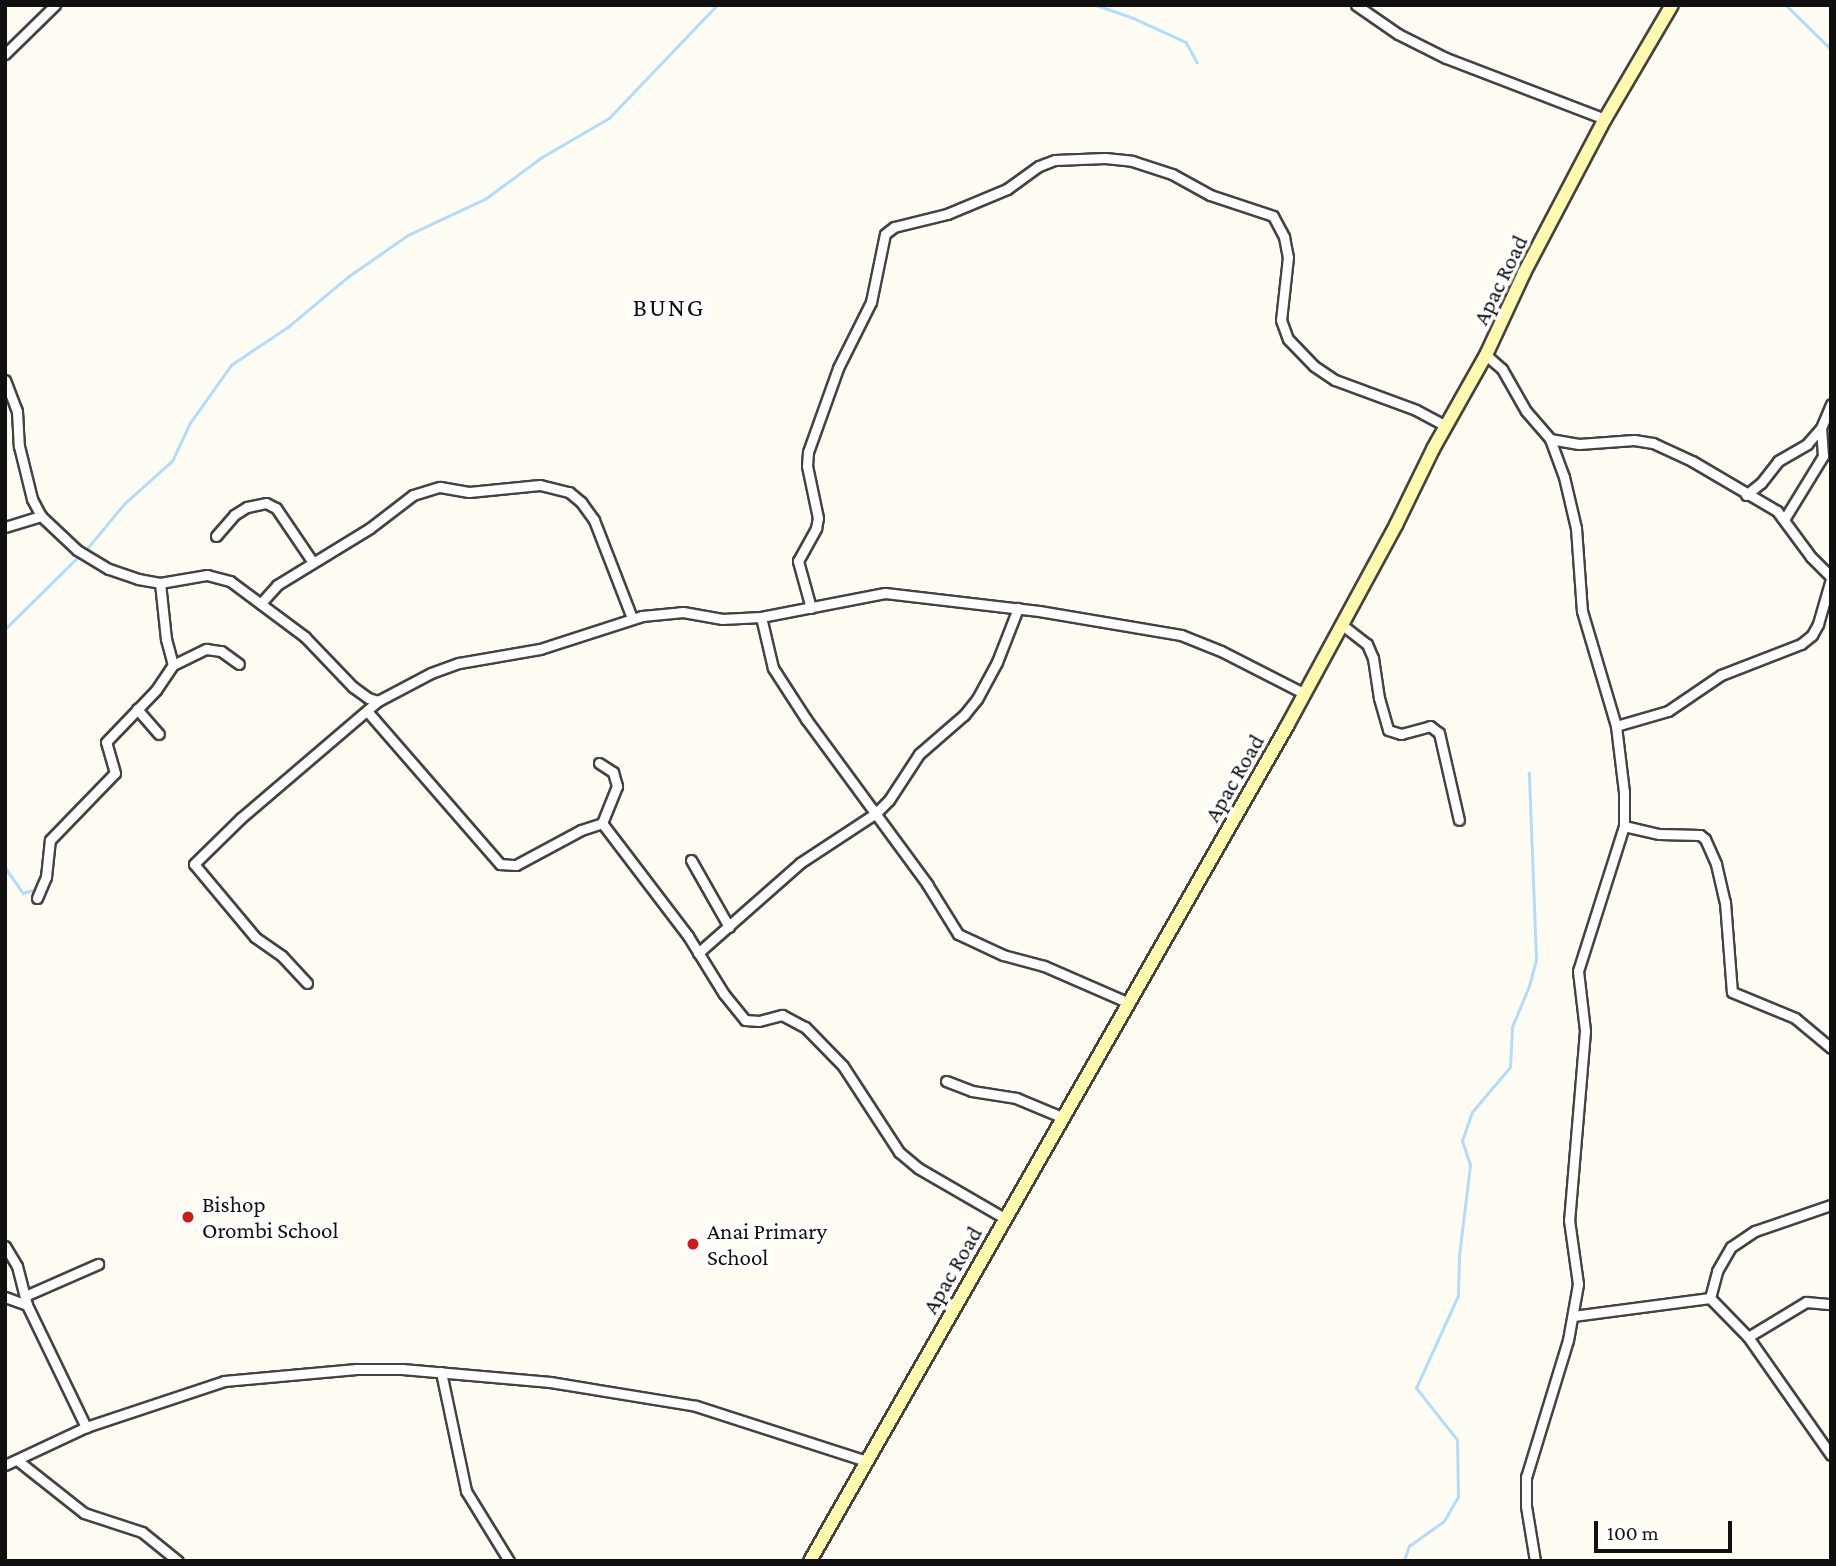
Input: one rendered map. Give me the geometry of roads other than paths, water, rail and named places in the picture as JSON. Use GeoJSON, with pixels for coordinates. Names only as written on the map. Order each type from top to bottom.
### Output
{"type":"FeatureCollection","features":[{"type":"Feature","properties":{"kind":"main road","name":"Apac Road"},"geometry":{"type":"LineString","coordinates":[[810,1561],[1305,694],[1486,355],[1524,273],[1605,119],[1672,5]]}},
{"type":"Feature","properties":{"kind":"street"},"geometry":{"type":"LineString","coordinates":[[5,54],[55,5]]}},
{"type":"Feature","properties":{"kind":"street"},"geometry":{"type":"LineString","coordinates":[[1356,5],[1398,34],[1446,58],[1605,119]]}},
{"type":"Feature","properties":{"kind":"street"},"geometry":{"type":"LineString","coordinates":[[811,608],[798,561],[816,528],[818,518],[807,466],[808,452],[838,368],[871,302],[885,234],[894,227],[947,214],[998,193],[1039,166],[1055,160],[1105,158],[1132,161],[1172,174],[1210,195],[1273,216],[1284,237],[1288,257],[1281,320],[1288,339],[1314,366],[1335,380],[1416,410],[1446,426]]}},
{"type":"Feature","properties":{"kind":"street"},"geometry":{"type":"LineString","coordinates":[[1486,355],[1502,369],[1526,411],[1550,439],[1564,477],[1576,528],[1582,611],[1616,726],[1622,762],[1623,826],[1578,971],[1585,1031],[1569,1220],[1578,1284],[1573,1316],[1526,1477],[1525,1506],[1535,1561]]}},
{"type":"Feature","properties":{"kind":"street"},"geometry":{"type":"LineString","coordinates":[[5,380],[17,411],[25,475],[40,516],[77,550],[109,569],[160,583],[207,575],[230,581],[305,637],[344,680],[369,698],[378,701]]}},
{"type":"Feature","properties":{"kind":"street"},"geometry":{"type":"LineString","coordinates":[[1746,495],[1762,483],[1778,461],[1801,450],[1821,428],[1831,404]]}},
{"type":"Feature","properties":{"kind":"street"},"geometry":{"type":"LineString","coordinates":[[1786,519],[1824,456],[1821,428]]}},
{"type":"Feature","properties":{"kind":"street"},"geometry":{"type":"LineString","coordinates":[[1550,439],[1580,444],[1634,440],[1653,443],[1692,461],[1746,495],[1771,506],[1786,519],[1811,557],[1831,578],[1818,624],[1801,644],[1721,675],[1668,711],[1616,726]]}},
{"type":"Feature","properties":{"kind":"street"},"geometry":{"type":"LineString","coordinates":[[261,603],[277,585],[312,561],[370,528],[413,495],[428,488],[469,492],[540,485],[569,492],[581,502],[594,520],[632,618]]}},
{"type":"Feature","properties":{"kind":"street"},"geometry":{"type":"LineString","coordinates":[[216,536],[234,515],[247,507],[266,503],[276,508],[312,561]]}},
{"type":"Feature","properties":{"kind":"street"},"geometry":{"type":"LineString","coordinates":[[5,527],[40,516]]}},
{"type":"Feature","properties":{"kind":"street"},"geometry":{"type":"LineString","coordinates":[[160,583],[166,639],[173,665]]}},
{"type":"Feature","properties":{"kind":"street"},"geometry":{"type":"LineString","coordinates":[[307,983],[282,956],[255,937],[194,864],[241,818],[378,701],[431,673],[460,663],[540,649],[632,618],[683,612],[722,619],[761,618],[885,593],[1018,608],[1181,635],[1221,650],[1305,694]]}},
{"type":"Feature","properties":{"kind":"street"},"geometry":{"type":"LineString","coordinates":[[698,953],[800,863],[876,813],[902,783],[919,754],[964,715],[977,699],[997,662],[1018,608]]}},
{"type":"Feature","properties":{"kind":"street"},"geometry":{"type":"LineString","coordinates":[[761,618],[773,668],[806,719],[932,891],[950,924],[964,939],[1003,955],[1044,966],[1129,1003]]}},
{"type":"Feature","properties":{"kind":"street"},"geometry":{"type":"LineString","coordinates":[[1341,624],[1367,644],[1373,658],[1378,698],[1388,730],[1401,734],[1430,726],[1439,733],[1459,821]]}},
{"type":"Feature","properties":{"kind":"street"},"geometry":{"type":"LineString","coordinates":[[37,898],[46,877],[50,840],[115,773],[106,742],[173,665],[206,649],[221,652],[239,664]]}},
{"type":"Feature","properties":{"kind":"street"},"geometry":{"type":"LineString","coordinates":[[137,709],[159,734]]}},
{"type":"Feature","properties":{"kind":"street"},"geometry":{"type":"LineString","coordinates":[[367,711],[500,864],[516,865],[581,830],[602,823],[617,786],[613,772],[599,763]]}},
{"type":"Feature","properties":{"kind":"street"},"geometry":{"type":"LineString","coordinates":[[602,823],[620,843],[724,994],[745,1020],[759,1021],[782,1015],[805,1027],[843,1066],[899,1152],[918,1168],[1006,1219]]}},
{"type":"Feature","properties":{"kind":"street"},"geometry":{"type":"LineString","coordinates":[[1623,826],[1660,834],[1700,835],[1705,839],[1716,864],[1724,902],[1732,992],[1794,1018],[1831,1048]]}},
{"type":"Feature","properties":{"kind":"street"},"geometry":{"type":"LineString","coordinates":[[691,860],[729,927]]}},
{"type":"Feature","properties":{"kind":"street"},"geometry":{"type":"LineString","coordinates":[[946,1081],[972,1091],[1016,1098],[1064,1118]]}},
{"type":"Feature","properties":{"kind":"street"},"geometry":{"type":"LineString","coordinates":[[1710,1298],[1720,1264],[1731,1247],[1755,1231],[1831,1205]]}},
{"type":"Feature","properties":{"kind":"street"},"geometry":{"type":"LineString","coordinates":[[5,1247],[17,1266],[26,1301],[86,1427]]}},
{"type":"Feature","properties":{"kind":"street"},"geometry":{"type":"LineString","coordinates":[[5,1297],[26,1301],[98,1264]]}},
{"type":"Feature","properties":{"kind":"street"},"geometry":{"type":"LineString","coordinates":[[1573,1316],[1710,1298]]}},
{"type":"Feature","properties":{"kind":"street"},"geometry":{"type":"LineString","coordinates":[[1710,1298],[1748,1337],[1831,1455]]}},
{"type":"Feature","properties":{"kind":"street"},"geometry":{"type":"LineString","coordinates":[[1748,1337],[1806,1302],[1831,1304]]}},
{"type":"Feature","properties":{"kind":"street"},"geometry":{"type":"LineString","coordinates":[[5,1465],[86,1427],[224,1381],[356,1369],[441,1372],[550,1382],[695,1406],[866,1461]]}},
{"type":"Feature","properties":{"kind":"street"},"geometry":{"type":"LineString","coordinates":[[441,1372],[466,1491],[509,1561]]}},
{"type":"Feature","properties":{"kind":"street"},"geometry":{"type":"LineString","coordinates":[[17,1460],[84,1513],[142,1532],[178,1561]]}},
{"type":"Feature","properties":{"kind":"waterway"},"geometry":{"type":"LineString","coordinates":[[85,551],[124,504],[172,461],[190,423],[231,365],[289,326],[349,276],[408,235],[485,199],[542,157],[609,118],[717,5]]}},
{"type":"Feature","properties":{"kind":"waterway"},"geometry":{"type":"LineString","coordinates":[[1096,5],[1186,42],[1197,62]]}},
{"type":"Feature","properties":{"kind":"waterway"},"geometry":{"type":"LineString","coordinates":[[1786,5],[1831,49]]}},
{"type":"Feature","properties":{"kind":"waterway"},"geometry":{"type":"LineString","coordinates":[[5,629],[80,555]]}},
{"type":"Feature","properties":{"kind":"waterway"},"geometry":{"type":"LineString","coordinates":[[1404,1561],[1409,1546],[1444,1521],[1458,1497],[1457,1440],[1416,1388],[1458,1296],[1459,1256],[1470,1165],[1462,1141],[1472,1112],[1510,1067],[1512,1027],[1529,986],[1536,959],[1529,773]]}},
{"type":"Feature","properties":{"kind":"waterway"},"geometry":{"type":"LineString","coordinates":[[5,867],[23,893],[33,890]]}},
{"type":"Feature","properties":{"kind":"place","name":"Bishop Orombi School"},"geometry":{"type":"Point","coordinates":[188,1217]}},
{"type":"Feature","properties":{"kind":"place","name":"Anai Primary School"},"geometry":{"type":"Point","coordinates":[693,1244]}},
{"type":"Feature","properties":{"kind":"district","name":"BUNG"},"geometry":{"type":"Point","coordinates":[669,308]}}]}
